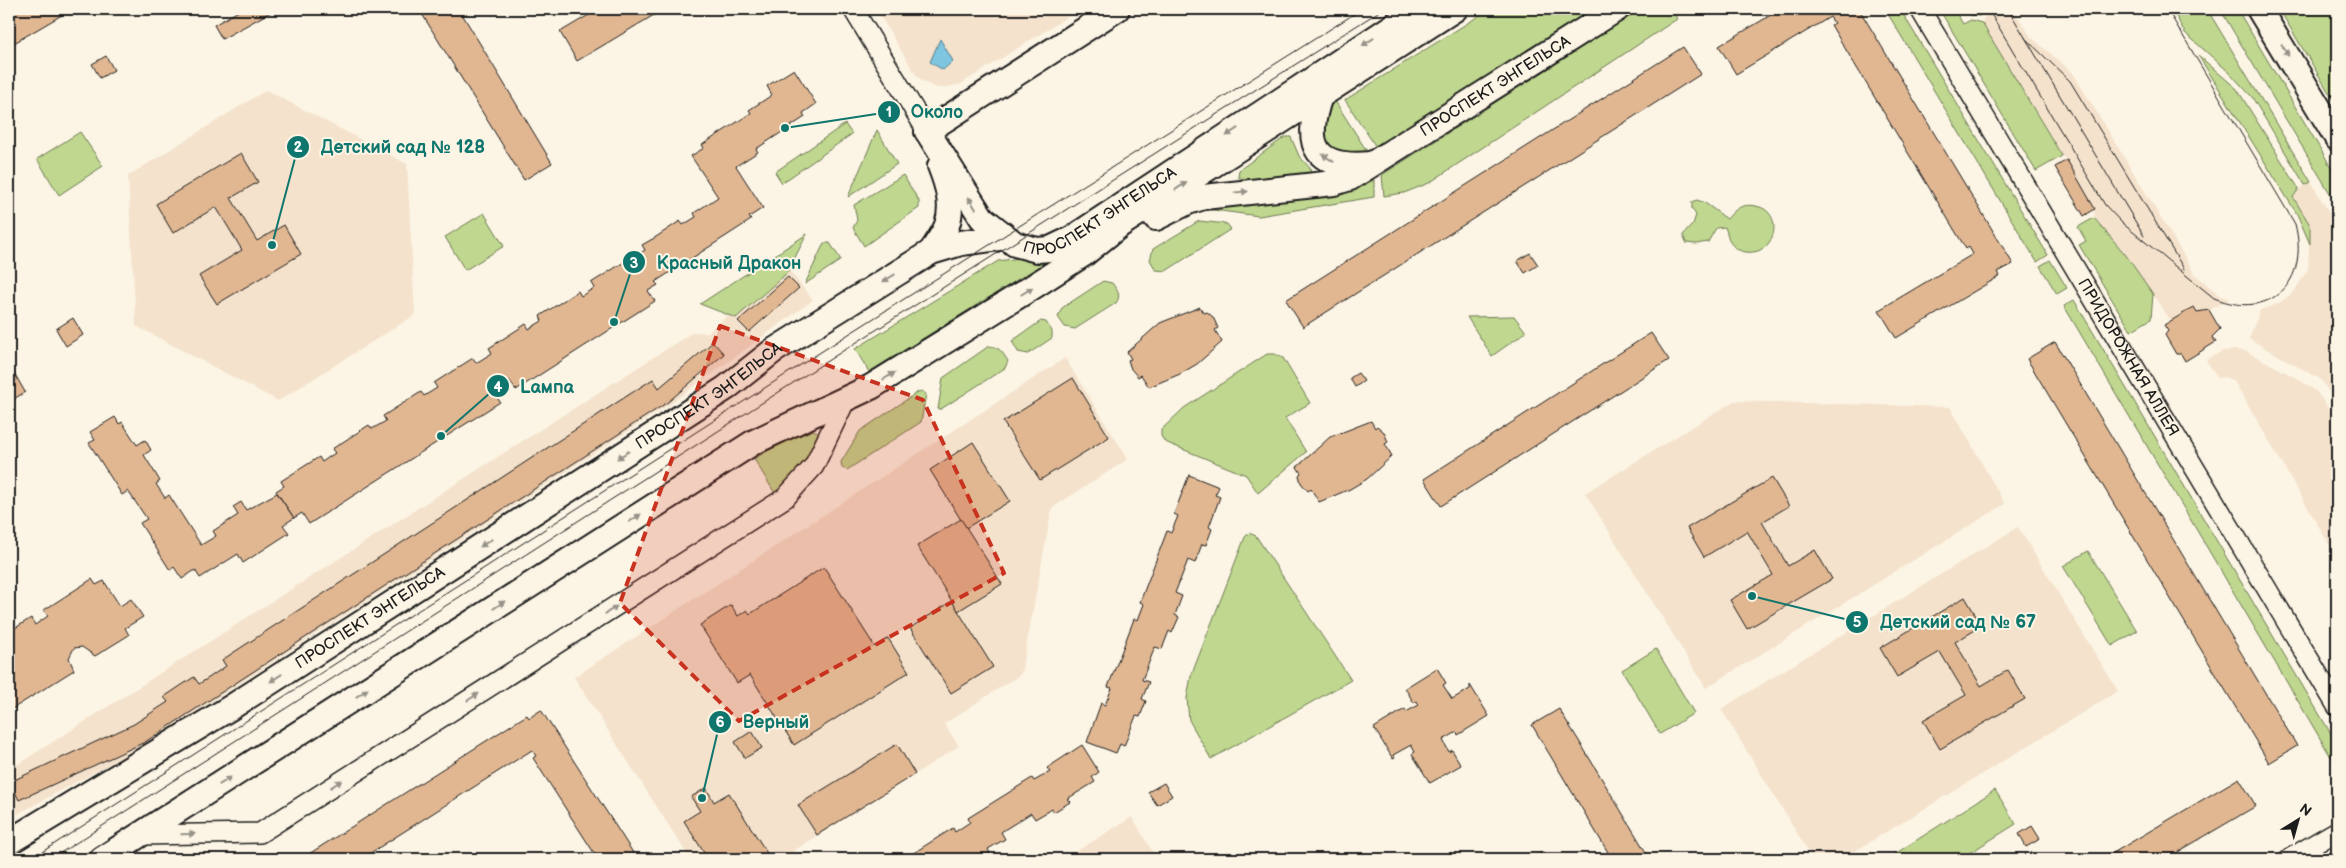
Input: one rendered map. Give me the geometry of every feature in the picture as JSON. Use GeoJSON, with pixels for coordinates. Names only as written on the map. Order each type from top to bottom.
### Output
{"type":"FeatureCollection","features":[{"type":"Feature","properties":{"kind":"main road"},"geometry":{"type":"LineString","coordinates":[[927,132],[1117,9]]}},
{"type":"Feature","properties":{"kind":"main road","name":"ПРОСПЕКТ ЭНГЕЛЬСА"},"geometry":{"type":"LineString","coordinates":[[9,842],[238,703],[726,388],[786,342],[931,252],[961,243],[1006,237],[1025,248],[1037,250],[1050,249],[1071,239],[1419,9]]}},
{"type":"Feature","properties":{"kind":"main road","name":"ПРОСПЕКТ ЭНГЕЛЬСА"},"geometry":{"type":"LineString","coordinates":[[1084,254],[1120,225],[1454,9]]}},
{"type":"Feature","properties":{"kind":"main road","name":"ПРОСПЕКТ ЭНГЕЛЬСА"},"geometry":{"type":"LineString","coordinates":[[102,859],[754,442],[870,387],[1084,254],[1188,202],[1204,197],[1334,183],[1350,178],[1617,9]]}},
{"type":"Feature","properties":{"kind":"main road"},"geometry":{"type":"LineString","coordinates":[[2260,9],[2337,138]]}},
{"type":"Feature","properties":{"kind":"main road","name":"ПРОСПЕКТ ЭНГЕЛЬСА"},"geometry":{"type":"LineString","coordinates":[[1320,96],[1312,128],[1312,139],[1318,150],[1330,161],[1341,165],[1375,163]]}},
{"type":"Feature","properties":{"kind":"main road"},"geometry":{"type":"LineString","coordinates":[[927,132],[982,218],[1006,237]]}},
{"type":"Feature","properties":{"kind":"main road"},"geometry":{"type":"LineString","coordinates":[[927,132],[947,184],[950,206],[947,225],[931,252]]}},
{"type":"Feature","properties":{"kind":"street"},"geometry":{"type":"LineString","coordinates":[[853,9],[927,132]]}},
{"type":"Feature","properties":{"kind":"street","name":"ПРИДОРОЖНАЯ АЛЛЕЯ"},"geometry":{"type":"LineString","coordinates":[[1920,9],[2337,706]]}},
{"type":"Feature","properties":{"kind":"street"},"geometry":{"type":"LineString","coordinates":[[140,835],[260,833],[785,498],[814,466],[846,399]]}},
{"type":"Feature","properties":{"kind":"street"},"geometry":{"type":"LineString","coordinates":[[2289,859],[2337,831]]}},
{"type":"Feature","properties":{"kind":"highlighted area"},"geometry":{"type":"Polygon","coordinates":[[[720,326],[923,400],[1004,573],[739,721],[620,603],[720,326]]]}},
{"type":"Feature","properties":{"kind":"shaded area"},"geometry":{"type":"Polygon","coordinates":[[[876,9],[1080,9],[961,84],[943,88],[934,87],[922,81],[916,75],[876,9]]]}},
{"type":"Feature","properties":{"kind":"shaded area"},"geometry":{"type":"Polygon","coordinates":[[[1984,9],[2013,9],[2031,37],[2073,73],[2195,274],[2219,295],[2230,299],[2206,312],[2197,312],[2194,307],[2171,321],[2125,254],[2094,217],[2095,209],[1982,23],[1986,12],[1984,9]]]}},
{"type":"Feature","properties":{"kind":"shaded area"},"geometry":{"type":"Polygon","coordinates":[[[266,90],[407,164],[415,315],[278,401],[136,326],[128,176],[266,90]]]}},
{"type":"Feature","properties":{"kind":"shaded area"},"geometry":{"type":"Polygon","coordinates":[[[2311,182],[2337,226],[2337,404],[2320,379],[2249,339],[2260,310],[2279,303],[2294,292],[2308,269],[2310,225],[2293,197],[2302,187],[2311,182]]]}},
{"type":"Feature","properties":{"kind":"shaded area"},"geometry":{"type":"Polygon","coordinates":[[[786,266],[813,300],[670,404],[145,745],[12,817],[9,812],[9,770],[693,332],[707,333],[786,266]]]}},
{"type":"Feature","properties":{"kind":"shaded area"},"geometry":{"type":"Polygon","coordinates":[[[2223,351],[2246,351],[2300,380],[2316,391],[2337,420],[2337,558],[2234,381],[2224,377],[2218,378],[2206,360],[2223,351]]]}},
{"type":"Feature","properties":{"kind":"shaded area"},"geometry":{"type":"Polygon","coordinates":[[[1065,358],[1128,459],[1052,508],[1021,674],[944,724],[959,746],[781,859],[690,859],[574,677],[1065,358]]]}},
{"type":"Feature","properties":{"kind":"shaded area"},"geometry":{"type":"Polygon","coordinates":[[[1734,401],[1950,407],[2005,504],[1706,688],[1585,493],[1734,401]]]}},
{"type":"Feature","properties":{"kind":"shaded area"},"geometry":{"type":"Polygon","coordinates":[[[2018,527],[2118,691],[1842,859],[1813,859],[1721,709],[2018,527]]]}},
{"type":"Feature","properties":{"kind":"shaded area"},"geometry":{"type":"Polygon","coordinates":[[[1132,817],[1157,859],[1064,859],[1132,817]]]}},
{"type":"Feature","properties":{"kind":"green space"},"geometry":{"type":"Polygon","coordinates":[[[1490,9],[1593,9],[1376,147],[1345,100],[1490,9]]]}},
{"type":"Feature","properties":{"kind":"green space"},"geometry":{"type":"Polygon","coordinates":[[[1641,9],[1672,9],[1677,19],[1429,183],[1404,193],[1384,196],[1382,175],[1641,9]]]}},
{"type":"Feature","properties":{"kind":"green space"},"geometry":{"type":"Polygon","coordinates":[[[1885,9],[1900,9],[2048,255],[2037,262],[1885,9]]]}},
{"type":"Feature","properties":{"kind":"green space"},"geometry":{"type":"Polygon","coordinates":[[[1939,9],[1954,9],[1963,24],[1971,20],[1982,23],[2062,156],[2036,171],[1939,9]]]}},
{"type":"Feature","properties":{"kind":"green space"},"geometry":{"type":"Polygon","coordinates":[[[1967,9],[1984,9],[1986,12],[1979,16],[1970,15],[1967,9]]]}},
{"type":"Feature","properties":{"kind":"green space"},"geometry":{"type":"Polygon","coordinates":[[[2172,9],[2207,9],[2311,182],[2305,185],[2252,97],[2230,73],[2185,33],[2172,9]]]}},
{"type":"Feature","properties":{"kind":"green space"},"geometry":{"type":"Polygon","coordinates":[[[2220,9],[2237,9],[2337,177],[2337,205],[2220,9]]]}},
{"type":"Feature","properties":{"kind":"green space"},"geometry":{"type":"Polygon","coordinates":[[[2279,9],[2337,9],[2337,106],[2279,9]]]}},
{"type":"Feature","properties":{"kind":"green space"},"geometry":{"type":"Polygon","coordinates":[[[2198,55],[2237,89],[2299,189],[2293,197],[2310,225],[2310,244],[2297,214],[2198,55]]]}},
{"type":"Feature","properties":{"kind":"green space"},"geometry":{"type":"Polygon","coordinates":[[[1335,101],[1368,153],[1351,160],[1321,145],[1327,108],[1335,101]]]}},
{"type":"Feature","properties":{"kind":"green space"},"geometry":{"type":"Polygon","coordinates":[[[845,124],[852,134],[782,183],[775,172],[845,124]]]}},
{"type":"Feature","properties":{"kind":"green space"},"geometry":{"type":"Polygon","coordinates":[[[877,130],[897,164],[848,197],[877,130]]]}},
{"type":"Feature","properties":{"kind":"green space"},"geometry":{"type":"Polygon","coordinates":[[[80,132],[103,166],[59,195],[37,159],[80,132]]]}},
{"type":"Feature","properties":{"kind":"green space"},"geometry":{"type":"Polygon","coordinates":[[[1285,137],[1291,137],[1299,156],[1310,168],[1311,175],[1248,181],[1238,177],[1239,170],[1285,137]]]}},
{"type":"Feature","properties":{"kind":"green space"},"geometry":{"type":"Polygon","coordinates":[[[903,175],[919,201],[919,208],[864,246],[853,228],[857,220],[854,205],[903,175]]]}},
{"type":"Feature","properties":{"kind":"green space"},"geometry":{"type":"Polygon","coordinates":[[[1374,180],[1374,197],[1259,216],[1190,207],[1355,187],[1374,180]]]}},
{"type":"Feature","properties":{"kind":"green space"},"geometry":{"type":"Polygon","coordinates":[[[1697,200],[1705,203],[1727,219],[1736,210],[1747,205],[1765,210],[1771,216],[1774,224],[1770,241],[1765,247],[1757,251],[1741,251],[1730,242],[1725,227],[1716,228],[1708,242],[1686,243],[1683,235],[1693,224],[1696,215],[1692,209],[1692,202],[1697,200]]]}},
{"type":"Feature","properties":{"kind":"green space"},"geometry":{"type":"Polygon","coordinates":[[[484,213],[504,246],[465,270],[445,237],[484,213]]]}},
{"type":"Feature","properties":{"kind":"green space"},"geometry":{"type":"Polygon","coordinates":[[[2094,218],[2125,254],[2153,294],[2151,319],[2131,331],[2079,245],[2086,241],[2078,227],[2094,218]]]}},
{"type":"Feature","properties":{"kind":"green space"},"geometry":{"type":"Polygon","coordinates":[[[1199,221],[1227,224],[1231,229],[1166,271],[1156,270],[1150,260],[1153,249],[1199,221]]]}},
{"type":"Feature","properties":{"kind":"green space"},"geometry":{"type":"Polygon","coordinates":[[[807,234],[787,273],[736,318],[700,304],[807,234]]]}},
{"type":"Feature","properties":{"kind":"green space"},"geometry":{"type":"Polygon","coordinates":[[[824,243],[830,243],[841,260],[805,284],[824,243]]]}},
{"type":"Feature","properties":{"kind":"green space"},"geometry":{"type":"Polygon","coordinates":[[[1042,255],[1046,262],[869,372],[855,349],[998,261],[1042,255]]]}},
{"type":"Feature","properties":{"kind":"green space"},"geometry":{"type":"Polygon","coordinates":[[[2050,260],[2067,288],[2057,294],[2040,266],[2050,260]]]}},
{"type":"Feature","properties":{"kind":"green space"},"geometry":{"type":"Polygon","coordinates":[[[1103,281],[1112,283],[1117,290],[1119,297],[1116,303],[1075,329],[1065,327],[1058,317],[1062,308],[1103,281]]]}},
{"type":"Feature","properties":{"kind":"green space"},"geometry":{"type":"Polygon","coordinates":[[[2074,300],[2337,744],[2337,767],[2064,306],[2074,300]]]}},
{"type":"Feature","properties":{"kind":"green space"},"geometry":{"type":"Polygon","coordinates":[[[1514,316],[1526,332],[1492,356],[1467,317],[1514,316]]]}},
{"type":"Feature","properties":{"kind":"green space"},"geometry":{"type":"Polygon","coordinates":[[[1041,321],[1046,322],[1052,331],[1052,338],[1028,354],[1018,352],[1012,341],[1041,321]]]}},
{"type":"Feature","properties":{"kind":"green space"},"geometry":{"type":"Polygon","coordinates":[[[989,346],[998,349],[1004,355],[1008,361],[1005,368],[941,409],[938,409],[943,378],[989,346]]]}},
{"type":"Feature","properties":{"kind":"green space"},"geometry":{"type":"Polygon","coordinates":[[[1267,354],[1275,354],[1283,358],[1310,403],[1285,418],[1306,452],[1258,493],[1246,475],[1165,442],[1161,436],[1161,430],[1184,408],[1267,354]]]}},
{"type":"Feature","properties":{"kind":"green space"},"geometry":{"type":"Polygon","coordinates":[[[922,391],[926,394],[921,422],[847,470],[842,468],[841,462],[860,431],[922,391]]]}},
{"type":"Feature","properties":{"kind":"green space"},"geometry":{"type":"Polygon","coordinates":[[[813,430],[820,433],[806,464],[776,495],[754,459],[782,442],[813,430]]]}},
{"type":"Feature","properties":{"kind":"green space"},"geometry":{"type":"Polygon","coordinates":[[[1249,533],[1256,536],[1351,680],[1211,759],[1189,720],[1187,698],[1191,676],[1245,537],[1249,533]]]}},
{"type":"Feature","properties":{"kind":"green space"},"geometry":{"type":"Polygon","coordinates":[[[2088,551],[2137,631],[2112,646],[2063,566],[2088,551]]]}},
{"type":"Feature","properties":{"kind":"green space"},"geometry":{"type":"Polygon","coordinates":[[[1656,649],[1694,713],[1660,734],[1622,670],[1656,649]]]}},
{"type":"Feature","properties":{"kind":"green space"},"geometry":{"type":"Polygon","coordinates":[[[1995,790],[2016,824],[1960,859],[1887,859],[1995,790]]]}},
{"type":"Feature","properties":{"kind":"water"},"geometry":{"type":"Polygon","coordinates":[[[940,39],[953,61],[943,70],[930,62],[940,39]]]}},
{"type":"Feature","properties":{"kind":"building"},"geometry":{"type":"Polygon","coordinates":[[[9,9],[72,9],[9,46],[9,9]]]}},
{"type":"Feature","properties":{"kind":"building"},"geometry":{"type":"Polygon","coordinates":[[[242,9],[276,9],[222,39],[214,25],[242,9]]]}},
{"type":"Feature","properties":{"kind":"building"},"geometry":{"type":"Polygon","coordinates":[[[419,9],[459,9],[552,163],[524,180],[419,9]]]}},
{"type":"Feature","properties":{"kind":"building"},"geometry":{"type":"Polygon","coordinates":[[[599,9],[664,9],[577,61],[560,32],[599,9]]]}},
{"type":"Feature","properties":{"kind":"building"},"geometry":{"type":"Polygon","coordinates":[[[1781,9],[1859,9],[2013,264],[1998,272],[2000,276],[1896,338],[1879,310],[1973,254],[1969,247],[1966,249],[1831,25],[1834,23],[1830,17],[1736,74],[1719,46],[1781,9]]]}},
{"type":"Feature","properties":{"kind":"building"},"geometry":{"type":"Polygon","coordinates":[[[1683,47],[1701,74],[1303,327],[1286,300],[1683,47]]]}},
{"type":"Feature","properties":{"kind":"building"},"geometry":{"type":"Polygon","coordinates":[[[106,56],[114,70],[100,78],[92,64],[106,56]]]}},
{"type":"Feature","properties":{"kind":"building"},"geometry":{"type":"Polygon","coordinates":[[[794,69],[816,104],[803,113],[805,117],[756,149],[758,152],[736,166],[763,208],[749,217],[751,220],[655,282],[658,285],[648,291],[655,301],[516,390],[509,380],[493,391],[500,402],[309,524],[302,513],[294,518],[276,491],[284,486],[281,481],[319,457],[322,462],[335,453],[332,449],[369,425],[372,429],[386,421],[383,416],[421,392],[424,396],[437,388],[434,383],[473,358],[476,363],[492,353],[489,348],[526,324],[529,329],[542,321],[540,316],[578,291],[581,296],[594,288],[591,283],[629,259],[632,263],[640,258],[638,255],[645,250],[642,245],[680,221],[683,225],[696,217],[694,213],[718,197],[691,156],[704,148],[702,145],[751,113],[749,110],[772,95],[767,86],[794,69]]]}},
{"type":"Feature","properties":{"kind":"building"},"geometry":{"type":"Polygon","coordinates":[[[241,153],[258,182],[231,198],[257,241],[284,225],[301,254],[217,304],[199,276],[242,250],[216,207],[173,233],[156,204],[241,153]]]}},
{"type":"Feature","properties":{"kind":"building"},"geometry":{"type":"Polygon","coordinates":[[[2067,160],[2095,209],[2084,216],[2055,167],[2067,160]]]}},
{"type":"Feature","properties":{"kind":"building"},"geometry":{"type":"Polygon","coordinates":[[[1530,253],[1538,265],[1525,273],[1517,261],[1530,253]]]}},
{"type":"Feature","properties":{"kind":"building"},"geometry":{"type":"Polygon","coordinates":[[[788,277],[799,288],[749,332],[738,321],[788,277]]]}},
{"type":"Feature","properties":{"kind":"building"},"geometry":{"type":"Polygon","coordinates":[[[1200,307],[1204,313],[1207,312],[1213,317],[1218,328],[1215,330],[1222,342],[1197,364],[1180,374],[1149,387],[1141,375],[1138,377],[1131,369],[1128,360],[1131,359],[1127,352],[1160,323],[1200,307]]]}},
{"type":"Feature","properties":{"kind":"building"},"geometry":{"type":"Polygon","coordinates":[[[2194,307],[2197,312],[2209,310],[2220,329],[2212,337],[2216,342],[2185,361],[2181,354],[2176,354],[2165,335],[2168,331],[2164,325],[2194,307]]]}},
{"type":"Feature","properties":{"kind":"building"},"geometry":{"type":"Polygon","coordinates":[[[73,318],[83,335],[66,346],[56,329],[73,318]]]}},
{"type":"Feature","properties":{"kind":"building"},"geometry":{"type":"Polygon","coordinates":[[[1651,333],[1669,360],[1441,506],[1424,479],[1651,333]]]}},
{"type":"Feature","properties":{"kind":"building"},"geometry":{"type":"Polygon","coordinates":[[[713,342],[724,354],[668,402],[145,742],[19,800],[10,782],[134,724],[168,702],[164,697],[194,677],[199,684],[226,666],[222,660],[653,379],[659,388],[713,342]]]}},
{"type":"Feature","properties":{"kind":"building"},"geometry":{"type":"Polygon","coordinates":[[[2055,342],[2297,746],[2269,763],[2027,359],[2055,342]]]}},
{"type":"Feature","properties":{"kind":"building"},"geometry":{"type":"Polygon","coordinates":[[[9,364],[25,392],[9,402],[9,364]]]}},
{"type":"Feature","properties":{"kind":"building"},"geometry":{"type":"Polygon","coordinates":[[[1358,373],[1364,381],[1355,387],[1350,378],[1358,373]]]}},
{"type":"Feature","properties":{"kind":"building"},"geometry":{"type":"Polygon","coordinates":[[[1073,378],[1109,437],[1040,480],[1003,422],[1073,378]]]}},
{"type":"Feature","properties":{"kind":"building"},"geometry":{"type":"Polygon","coordinates":[[[115,417],[119,424],[122,422],[137,445],[145,440],[151,450],[144,455],[160,481],[156,484],[165,498],[169,495],[201,545],[216,536],[213,531],[238,515],[233,507],[241,502],[246,510],[277,493],[294,518],[283,525],[289,533],[243,563],[238,554],[200,578],[195,570],[182,579],[174,567],[170,570],[140,523],[147,519],[128,491],[122,495],[89,443],[95,440],[90,432],[115,417]]]}},
{"type":"Feature","properties":{"kind":"building"},"geometry":{"type":"Polygon","coordinates":[[[1371,421],[1375,428],[1377,426],[1384,432],[1388,442],[1385,444],[1392,456],[1367,479],[1350,489],[1319,502],[1311,489],[1308,491],[1301,483],[1299,475],[1301,473],[1297,467],[1330,437],[1371,421]]]}},
{"type":"Feature","properties":{"kind":"building"},"geometry":{"type":"Polygon","coordinates":[[[973,442],[1010,501],[966,528],[930,470],[973,442]]]}},
{"type":"Feature","properties":{"kind":"building"},"geometry":{"type":"Polygon","coordinates":[[[1189,475],[1219,487],[1215,495],[1220,497],[1209,527],[1212,529],[1206,545],[1202,544],[1195,563],[1188,560],[1175,593],[1182,596],[1175,615],[1179,617],[1172,633],[1169,631],[1162,649],[1155,647],[1142,680],[1149,682],[1142,699],[1146,701],[1140,717],[1136,716],[1124,746],[1120,744],[1116,753],[1087,742],[1101,703],[1105,705],[1112,688],[1108,687],[1134,619],[1138,620],[1144,604],[1140,602],[1167,531],[1171,533],[1178,516],[1174,514],[1189,475]]]}},
{"type":"Feature","properties":{"kind":"building"},"geometry":{"type":"Polygon","coordinates":[[[1772,478],[1789,506],[1762,522],[1788,566],[1815,550],[1832,579],[1747,629],[1730,600],[1773,575],[1747,531],[1704,557],[1687,528],[1772,478]]]}},
{"type":"Feature","properties":{"kind":"building"},"geometry":{"type":"Polygon","coordinates":[[[961,519],[1002,584],[958,611],[917,546],[961,519]]]}},
{"type":"Feature","properties":{"kind":"building"},"geometry":{"type":"Polygon","coordinates":[[[824,567],[875,647],[888,638],[909,672],[794,745],[750,675],[737,683],[700,625],[731,605],[738,616],[747,610],[750,614],[824,567]]]}},
{"type":"Feature","properties":{"kind":"building"},"geometry":{"type":"Polygon","coordinates":[[[92,579],[96,585],[104,581],[120,606],[131,599],[143,617],[125,628],[129,635],[95,656],[82,647],[74,648],[69,658],[74,670],[9,711],[9,632],[31,618],[35,625],[48,616],[44,610],[92,579]]]}},
{"type":"Feature","properties":{"kind":"building"},"geometry":{"type":"Polygon","coordinates":[[[1965,597],[1982,626],[1955,642],[1981,686],[2008,670],[2025,699],[1940,749],[1923,720],[1966,695],[1940,652],[1897,677],[1880,648],[1965,597]]]}},
{"type":"Feature","properties":{"kind":"building"},"geometry":{"type":"Polygon","coordinates":[[[952,601],[993,667],[951,693],[910,628],[952,601]]]}},
{"type":"Feature","properties":{"kind":"building"},"geometry":{"type":"Polygon","coordinates":[[[1437,668],[1446,683],[1443,685],[1452,699],[1470,689],[1470,685],[1489,716],[1458,735],[1457,732],[1443,740],[1449,752],[1452,750],[1461,765],[1430,783],[1412,754],[1415,752],[1411,745],[1393,755],[1395,758],[1393,759],[1374,728],[1405,709],[1406,712],[1419,705],[1417,701],[1414,703],[1405,688],[1437,668]]]}},
{"type":"Feature","properties":{"kind":"building"},"geometry":{"type":"Polygon","coordinates":[[[1559,709],[1650,859],[1612,859],[1532,725],[1559,709]]]}},
{"type":"Feature","properties":{"kind":"building"},"geometry":{"type":"Polygon","coordinates":[[[541,710],[637,859],[598,859],[533,758],[536,756],[532,750],[361,859],[301,859],[527,715],[529,718],[541,710]]]}},
{"type":"Feature","properties":{"kind":"building"},"geometry":{"type":"Polygon","coordinates":[[[752,731],[762,748],[745,758],[735,742],[752,731]]]}},
{"type":"Feature","properties":{"kind":"building"},"geometry":{"type":"Polygon","coordinates":[[[897,744],[915,774],[817,835],[798,805],[897,744]]]}},
{"type":"Feature","properties":{"kind":"building"},"geometry":{"type":"Polygon","coordinates":[[[1082,745],[1099,772],[1092,777],[1095,782],[1067,799],[1070,802],[1054,812],[1052,809],[1035,819],[1031,813],[1001,832],[1005,839],[988,849],[990,853],[980,859],[904,859],[953,828],[955,832],[970,822],[968,818],[1032,778],[1034,781],[1050,772],[1047,768],[1082,745]]]}},
{"type":"Feature","properties":{"kind":"building"},"geometry":{"type":"Polygon","coordinates":[[[2239,778],[2256,806],[2166,859],[2103,859],[2239,778]]]}},
{"type":"Feature","properties":{"kind":"building"},"geometry":{"type":"Polygon","coordinates":[[[1164,783],[1172,796],[1157,805],[1148,792],[1164,783]]]}},
{"type":"Feature","properties":{"kind":"building"},"geometry":{"type":"Polygon","coordinates":[[[706,788],[714,802],[729,793],[770,858],[708,859],[684,821],[700,811],[691,797],[706,788]]]}},
{"type":"Feature","properties":{"kind":"building"},"geometry":{"type":"Polygon","coordinates":[[[2032,826],[2040,839],[2026,847],[2019,834],[2032,826]]]}},
{"type":"Feature","properties":{"kind":"building"},"geometry":{"type":"Polygon","coordinates":[[[1543,852],[1547,859],[1531,859],[1543,852]]]}},
{"type":"Feature","properties":{"kind":"tram line"},"geometry":{"type":"LineString","coordinates":[[31,859],[841,339],[1362,9]]}},
{"type":"Feature","properties":{"kind":"tram line"},"geometry":{"type":"LineString","coordinates":[[51,859],[846,349],[1383,9]]}},
{"type":"Feature","properties":{"kind":"tram line"},"geometry":{"type":"LineString","coordinates":[[1988,9],[2105,205],[2122,223],[2214,298],[2234,304],[2253,304],[2269,300],[2282,291],[2291,279],[2297,263],[2298,245],[2295,224],[2167,9]]}},
{"type":"Feature","properties":{"kind":"tram line"},"geometry":{"type":"LineString","coordinates":[[2008,9],[2144,236]]}},
{"type":"Feature","properties":{"kind":"tram line"},"geometry":{"type":"LineString","coordinates":[[2025,38],[2070,81],[2184,269]]}},
{"type":"Feature","properties":{"kind":"place","name":"Около"},"geometry":{"type":"Point","coordinates":[785,128]}},
{"type":"Feature","properties":{"kind":"place","name":"Детский сад № 128"},"geometry":{"type":"Point","coordinates":[272,245]}},
{"type":"Feature","properties":{"kind":"place","name":"Красный Дракон"},"geometry":{"type":"Point","coordinates":[614,322]}},
{"type":"Feature","properties":{"kind":"place","name":"Lампа"},"geometry":{"type":"Point","coordinates":[441,436]}},
{"type":"Feature","properties":{"kind":"place","name":"Детский сад № 67"},"geometry":{"type":"Point","coordinates":[1752,596]}},
{"type":"Feature","properties":{"kind":"place","name":"Верный"},"geometry":{"type":"Point","coordinates":[702,798]}}]}
